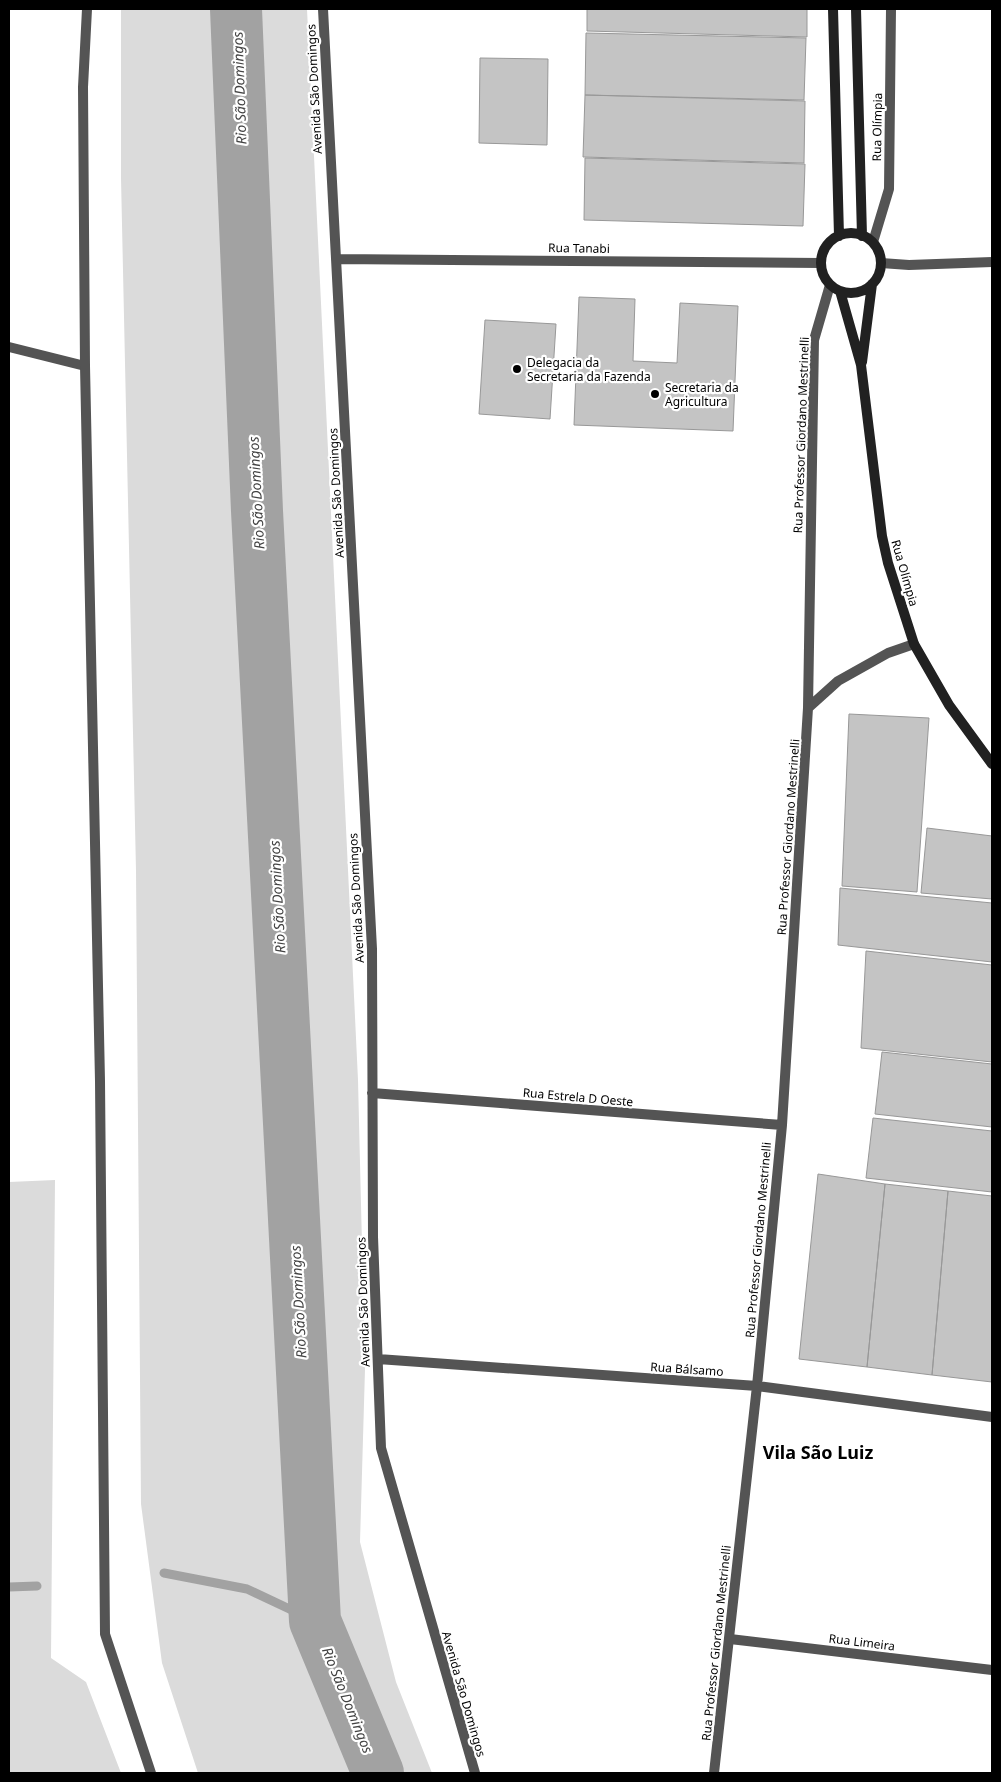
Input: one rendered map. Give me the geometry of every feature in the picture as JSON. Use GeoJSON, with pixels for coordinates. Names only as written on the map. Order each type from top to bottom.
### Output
{"type":"FeatureCollection","features":[{"type":"Feature","properties":{"kind":"main road"},"geometry":{"type":"LineString","coordinates":[[833,9],[839,236]]}},
{"type":"Feature","properties":{"kind":"main road"},"geometry":{"type":"LineString","coordinates":[[856,9],[862,236]]}},
{"type":"Feature","properties":{"kind":"main road"},"geometry":{"type":"LineString","coordinates":[[851,234],[862,236],[873,242],[879,253],[881,263],[879,275],[872,284],[862,291],[851,293],[840,291],[830,285],[823,275],[821,263],[823,252],[830,242],[839,236],[851,234]]}},
{"type":"Feature","properties":{"kind":"main road","name":"Rua Olímpia"},"geometry":{"type":"LineString","coordinates":[[862,366],[872,284]]}},
{"type":"Feature","properties":{"kind":"main road","name":"Rua Olímpia"},"geometry":{"type":"LineString","coordinates":[[840,291],[862,366],[882,536],[888,563],[914,644],[949,705],[992,764]]}},
{"type":"Feature","properties":{"kind":"street"},"geometry":{"type":"LineString","coordinates":[[87,9],[84,87],[85,366],[100,1081],[105,1634],[151,1773]]}},
{"type":"Feature","properties":{"kind":"street","name":"Avenida São Domingos"},"geometry":{"type":"LineString","coordinates":[[323,9],[372,950],[373,1238],[381,1448],[475,1773]]}},
{"type":"Feature","properties":{"kind":"street","name":"Rua Olímpia"},"geometry":{"type":"LineString","coordinates":[[873,242],[889,189],[891,9]]}},
{"type":"Feature","properties":{"kind":"street","name":"Rua Tanabi"},"geometry":{"type":"LineString","coordinates":[[336,258],[821,263]]}},
{"type":"Feature","properties":{"kind":"street"},"geometry":{"type":"LineString","coordinates":[[881,263],[909,265],[992,262]]}},
{"type":"Feature","properties":{"kind":"street","name":"Rua Professor Giordano Mestrinelli"},"geometry":{"type":"LineString","coordinates":[[714,1773],[757,1386],[782,1125],[808,708],[814,340],[830,285]]}},
{"type":"Feature","properties":{"kind":"street"},"geometry":{"type":"LineString","coordinates":[[9,347],[85,366]]}},
{"type":"Feature","properties":{"kind":"street"},"geometry":{"type":"LineString","coordinates":[[808,708],[838,681],[888,653],[914,644]]}},
{"type":"Feature","properties":{"kind":"street","name":"Rua Estrela D Oeste"},"geometry":{"type":"LineString","coordinates":[[372,1093],[782,1125]]}},
{"type":"Feature","properties":{"kind":"street","name":"Rua Bálsamo"},"geometry":{"type":"LineString","coordinates":[[378,1359],[757,1386],[992,1417]]}},
{"type":"Feature","properties":{"kind":"street","name":"Rua Limeira"},"geometry":{"type":"LineString","coordinates":[[730,1640],[992,1670]]}},
{"type":"Feature","properties":{"kind":"shaded area"},"geometry":{"type":"Polygon","coordinates":[[[121,9],[307,9],[358,1080],[365,1369],[360,1542],[396,1682],[432,1773],[198,1773],[162,1663],[141,1504],[136,871],[121,178],[121,9]]]}},
{"type":"Feature","properties":{"kind":"shaded area"},"geometry":{"type":"Polygon","coordinates":[[[55,1180],[51,1658],[86,1682],[121,1773],[9,1773],[9,1182],[55,1180]]]}},
{"type":"Feature","properties":{"kind":"building"},"geometry":{"type":"Polygon","coordinates":[[[587,9],[807,9],[807,37],[587,31],[587,9]]]}},
{"type":"Feature","properties":{"kind":"building"},"geometry":{"type":"Polygon","coordinates":[[[586,33],[806,38],[804,100],[585,95],[586,33]]]}},
{"type":"Feature","properties":{"kind":"building"},"geometry":{"type":"Polygon","coordinates":[[[480,58],[548,59],[547,145],[479,143],[480,58]]]}},
{"type":"Feature","properties":{"kind":"building"},"geometry":{"type":"Polygon","coordinates":[[[585,95],[805,101],[804,163],[583,157],[585,95]]]}},
{"type":"Feature","properties":{"kind":"building"},"geometry":{"type":"Polygon","coordinates":[[[585,158],[805,164],[803,226],[584,220],[585,158]]]}},
{"type":"Feature","properties":{"kind":"building","name":"Secretaria da Agricultura"},"geometry":{"type":"Polygon","coordinates":[[[579,297],[635,299],[633,361],[677,363],[680,303],[738,306],[733,431],[574,425],[579,297]]]}},
{"type":"Feature","properties":{"kind":"building","name":"Delegacia da Secretaria da Fazenda"},"geometry":{"type":"Polygon","coordinates":[[[485,320],[556,324],[550,419],[479,414],[485,320]]]}},
{"type":"Feature","properties":{"kind":"building"},"geometry":{"type":"Polygon","coordinates":[[[849,714],[929,718],[917,892],[842,886],[849,714]]]}},
{"type":"Feature","properties":{"kind":"building"},"geometry":{"type":"Polygon","coordinates":[[[927,828],[992,836],[992,899],[921,893],[927,828]]]}},
{"type":"Feature","properties":{"kind":"building"},"geometry":{"type":"Polygon","coordinates":[[[840,888],[992,903],[992,962],[838,945],[840,888]]]}},
{"type":"Feature","properties":{"kind":"building"},"geometry":{"type":"Polygon","coordinates":[[[866,951],[992,965],[992,1062],[861,1048],[866,951]]]}},
{"type":"Feature","properties":{"kind":"building"},"geometry":{"type":"Polygon","coordinates":[[[882,1052],[992,1064],[992,1127],[875,1114],[882,1052]]]}},
{"type":"Feature","properties":{"kind":"building"},"geometry":{"type":"Polygon","coordinates":[[[873,1118],[992,1131],[992,1192],[866,1178],[873,1118]]]}},
{"type":"Feature","properties":{"kind":"building"},"geometry":{"type":"Polygon","coordinates":[[[818,1174],[885,1184],[867,1367],[799,1359],[818,1174]]]}},
{"type":"Feature","properties":{"kind":"building"},"geometry":{"type":"Polygon","coordinates":[[[885,1184],[948,1191],[932,1375],[867,1367],[885,1184]]]}},
{"type":"Feature","properties":{"kind":"building"},"geometry":{"type":"Polygon","coordinates":[[[948,1191],[992,1196],[992,1382],[932,1375],[948,1191]]]}},
{"type":"Feature","properties":{"kind":"waterway","name":"Rio São Domingos"},"geometry":{"type":"LineString","coordinates":[[236,9],[257,511],[315,1621],[378,1773]]}},
{"type":"Feature","properties":{"kind":"waterway"},"geometry":{"type":"LineString","coordinates":[[164,1573],[247,1589],[315,1621]]}},
{"type":"Feature","properties":{"kind":"waterway"},"geometry":{"type":"LineString","coordinates":[[9,1587],[37,1586]]}},
{"type":"Feature","properties":{"kind":"place","name":"Delegacia da Secretaria da Fazenda"},"geometry":{"type":"Point","coordinates":[517,369]}},
{"type":"Feature","properties":{"kind":"place","name":"Secretaria da Agricultura"},"geometry":{"type":"Point","coordinates":[655,394]}},
{"type":"Feature","properties":{"kind":"district","name":"Vila São Luiz"},"geometry":{"type":"Point","coordinates":[818,1452]}}]}
